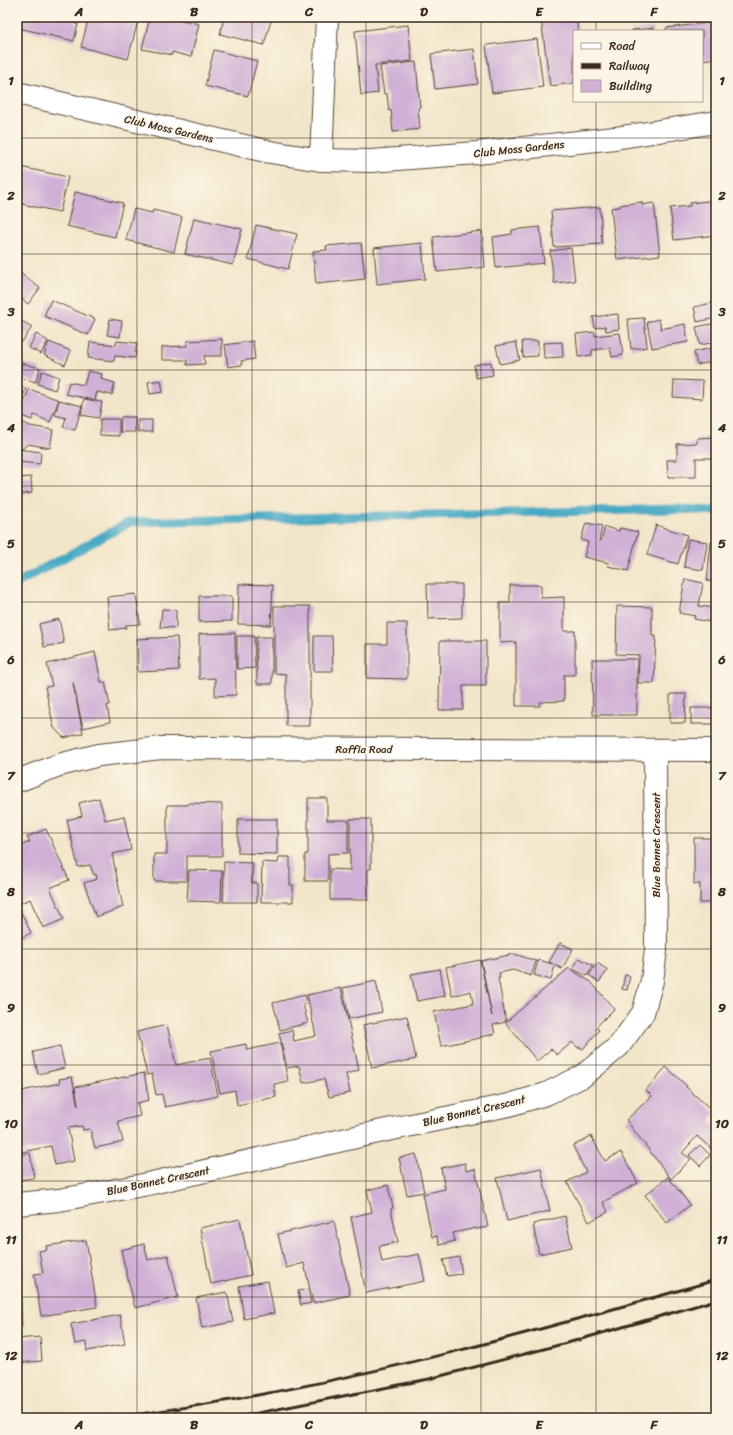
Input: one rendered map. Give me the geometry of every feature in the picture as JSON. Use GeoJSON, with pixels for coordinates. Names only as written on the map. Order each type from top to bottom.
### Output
{"type":"FeatureCollection","features":[{"type":"Feature","properties":{"kind":"street"},"geometry":{"type":"LineString","coordinates":[[321,160],[327,17]]}},
{"type":"Feature","properties":{"kind":"street","name":"Club Moss Gardens"},"geometry":{"type":"LineString","coordinates":[[17,93],[270,152],[321,160],[371,161],[477,153],[615,138],[716,122]]}},
{"type":"Feature","properties":{"kind":"street","name":"Raffia Road"},"geometry":{"type":"LineString","coordinates":[[17,781],[59,765],[99,754],[161,748],[716,750]]}},
{"type":"Feature","properties":{"kind":"street","name":"Blue Bonnet Crescent"},"geometry":{"type":"LineString","coordinates":[[17,1204],[58,1200],[143,1185],[387,1130],[509,1105],[546,1094],[582,1076],[619,1046],[643,1013],[652,981],[656,950],[655,750]]}},
{"type":"Feature","properties":{"kind":"building"},"geometry":{"type":"Polygon","coordinates":[[[22,17],[77,17],[75,24],[78,24],[74,41],[19,28],[22,17]]]}},
{"type":"Feature","properties":{"kind":"building"},"geometry":{"type":"Polygon","coordinates":[[[89,17],[139,17],[128,59],[81,47],[89,17]]]}},
{"type":"Feature","properties":{"kind":"building"},"geometry":{"type":"Polygon","coordinates":[[[150,17],[169,17],[199,24],[191,57],[172,52],[172,55],[142,49],[150,17]]]}},
{"type":"Feature","properties":{"kind":"building"},"geometry":{"type":"Polygon","coordinates":[[[224,17],[272,17],[264,45],[220,34],[224,17]]]}},
{"type":"Feature","properties":{"kind":"building"},"geometry":{"type":"Polygon","coordinates":[[[576,17],[578,30],[573,30],[573,83],[550,86],[541,19],[576,17]]]}},
{"type":"Feature","properties":{"kind":"building"},"geometry":{"type":"Polygon","coordinates":[[[714,22],[716,58],[703,60],[703,30],[666,30],[666,28],[714,22]]]}},
{"type":"Feature","properties":{"kind":"building"},"geometry":{"type":"Polygon","coordinates":[[[408,25],[412,61],[375,65],[378,93],[361,95],[355,31],[408,25]]]}},
{"type":"Feature","properties":{"kind":"building"},"geometry":{"type":"Polygon","coordinates":[[[654,28],[654,30],[632,30],[654,28]]]}},
{"type":"Feature","properties":{"kind":"building"},"geometry":{"type":"Polygon","coordinates":[[[537,39],[543,87],[492,93],[486,45],[537,39]]]}},
{"type":"Feature","properties":{"kind":"building"},"geometry":{"type":"Polygon","coordinates":[[[474,49],[478,84],[435,89],[431,54],[474,49]]]}},
{"type":"Feature","properties":{"kind":"building"},"geometry":{"type":"Polygon","coordinates":[[[214,50],[257,61],[248,96],[205,86],[214,50]]]}},
{"type":"Feature","properties":{"kind":"building"},"geometry":{"type":"Polygon","coordinates":[[[416,62],[420,107],[418,108],[420,129],[393,132],[391,110],[389,111],[387,94],[384,94],[380,66],[416,62]]]}},
{"type":"Feature","properties":{"kind":"building"},"geometry":{"type":"Polygon","coordinates":[[[20,167],[68,177],[60,212],[17,203],[17,182],[20,167]]]}},
{"type":"Feature","properties":{"kind":"building"},"geometry":{"type":"Polygon","coordinates":[[[75,192],[123,203],[115,237],[67,226],[75,192]]]}},
{"type":"Feature","properties":{"kind":"building"},"geometry":{"type":"Polygon","coordinates":[[[716,200],[716,235],[674,240],[670,208],[690,206],[690,203],[716,200]]]}},
{"type":"Feature","properties":{"kind":"building"},"geometry":{"type":"Polygon","coordinates":[[[642,202],[642,205],[654,203],[660,255],[617,260],[611,208],[620,207],[620,205],[642,202]]]}},
{"type":"Feature","properties":{"kind":"building"},"geometry":{"type":"Polygon","coordinates":[[[600,207],[602,244],[554,247],[551,211],[600,207]]]}},
{"type":"Feature","properties":{"kind":"building"},"geometry":{"type":"Polygon","coordinates":[[[134,209],[152,213],[153,210],[182,217],[174,252],[126,240],[134,209]]]}},
{"type":"Feature","properties":{"kind":"building"},"geometry":{"type":"Polygon","coordinates":[[[194,218],[242,229],[233,265],[185,254],[194,218]]]}},
{"type":"Feature","properties":{"kind":"building"},"geometry":{"type":"Polygon","coordinates":[[[256,225],[297,234],[288,269],[248,259],[256,225]]]}},
{"type":"Feature","properties":{"kind":"building"},"geometry":{"type":"Polygon","coordinates":[[[540,227],[544,263],[496,268],[493,237],[512,234],[512,230],[540,227]]]}},
{"type":"Feature","properties":{"kind":"building"},"geometry":{"type":"Polygon","coordinates":[[[482,231],[485,267],[437,272],[433,237],[482,231]]]}},
{"type":"Feature","properties":{"kind":"building"},"geometry":{"type":"Polygon","coordinates":[[[361,243],[365,279],[316,284],[313,251],[327,250],[326,246],[361,243]]]}},
{"type":"Feature","properties":{"kind":"building"},"geometry":{"type":"Polygon","coordinates":[[[422,243],[425,279],[377,284],[374,248],[422,243]]]}},
{"type":"Feature","properties":{"kind":"building"},"geometry":{"type":"Polygon","coordinates":[[[571,248],[575,281],[554,283],[550,251],[571,248]]]}},
{"type":"Feature","properties":{"kind":"building"},"geometry":{"type":"Polygon","coordinates":[[[20,273],[40,288],[28,304],[17,295],[17,277],[20,273]]]}},
{"type":"Feature","properties":{"kind":"building"},"geometry":{"type":"Polygon","coordinates":[[[51,300],[95,319],[88,335],[44,316],[51,300]]]}},
{"type":"Feature","properties":{"kind":"building"},"geometry":{"type":"Polygon","coordinates":[[[716,302],[716,318],[697,322],[694,307],[716,302]]]}},
{"type":"Feature","properties":{"kind":"building"},"geometry":{"type":"Polygon","coordinates":[[[618,314],[619,329],[606,331],[605,326],[595,328],[593,317],[618,314]]]}},
{"type":"Feature","properties":{"kind":"building"},"geometry":{"type":"Polygon","coordinates":[[[17,318],[32,327],[22,342],[17,339],[17,318]]]}},
{"type":"Feature","properties":{"kind":"building"},"geometry":{"type":"Polygon","coordinates":[[[644,318],[647,347],[631,349],[628,319],[644,318]]]}},
{"type":"Feature","properties":{"kind":"building"},"geometry":{"type":"Polygon","coordinates":[[[110,319],[122,321],[120,337],[107,335],[110,319]]]}},
{"type":"Feature","properties":{"kind":"building"},"geometry":{"type":"Polygon","coordinates":[[[659,319],[661,329],[685,324],[688,342],[652,348],[647,322],[659,319]]]}},
{"type":"Feature","properties":{"kind":"building"},"geometry":{"type":"Polygon","coordinates":[[[716,323],[716,342],[700,345],[696,327],[716,323]]]}},
{"type":"Feature","properties":{"kind":"building"},"geometry":{"type":"Polygon","coordinates":[[[595,332],[595,336],[620,333],[623,355],[612,357],[610,348],[592,350],[592,355],[578,357],[576,334],[595,332]]]}},
{"type":"Feature","properties":{"kind":"building"},"geometry":{"type":"Polygon","coordinates":[[[36,334],[48,341],[41,354],[29,348],[36,334]]]}},
{"type":"Feature","properties":{"kind":"building"},"geometry":{"type":"Polygon","coordinates":[[[222,339],[222,356],[204,356],[205,364],[187,365],[187,360],[162,360],[162,347],[187,346],[187,341],[222,339]]]}},
{"type":"Feature","properties":{"kind":"building"},"geometry":{"type":"Polygon","coordinates":[[[117,341],[137,343],[135,358],[115,356],[114,361],[88,358],[90,342],[116,345],[117,341]]]}},
{"type":"Feature","properties":{"kind":"building"},"geometry":{"type":"Polygon","coordinates":[[[253,341],[255,359],[241,361],[242,365],[228,367],[225,345],[253,341]]]}},
{"type":"Feature","properties":{"kind":"building"},"geometry":{"type":"Polygon","coordinates":[[[522,341],[538,341],[538,356],[523,357],[522,341]]]}},
{"type":"Feature","properties":{"kind":"building"},"geometry":{"type":"Polygon","coordinates":[[[49,342],[71,351],[65,365],[44,355],[49,342]]]}},
{"type":"Feature","properties":{"kind":"building"},"geometry":{"type":"Polygon","coordinates":[[[516,342],[520,360],[500,364],[496,346],[516,342]]]}},
{"type":"Feature","properties":{"kind":"building"},"geometry":{"type":"Polygon","coordinates":[[[562,342],[563,357],[544,358],[543,343],[562,342]]]}},
{"type":"Feature","properties":{"kind":"building"},"geometry":{"type":"Polygon","coordinates":[[[716,347],[716,361],[697,365],[694,352],[716,347]]]}},
{"type":"Feature","properties":{"kind":"building"},"geometry":{"type":"Polygon","coordinates":[[[491,362],[493,375],[476,378],[474,365],[491,362]]]}},
{"type":"Feature","properties":{"kind":"building"},"geometry":{"type":"Polygon","coordinates":[[[22,363],[40,368],[36,382],[18,377],[22,363]]]}},
{"type":"Feature","properties":{"kind":"building"},"geometry":{"type":"Polygon","coordinates":[[[42,371],[59,377],[55,390],[38,384],[42,371]]]}},
{"type":"Feature","properties":{"kind":"building"},"geometry":{"type":"Polygon","coordinates":[[[88,371],[102,374],[101,379],[115,383],[112,395],[97,392],[95,400],[66,394],[69,382],[84,385],[88,371]]]}},
{"type":"Feature","properties":{"kind":"building"},"geometry":{"type":"Polygon","coordinates":[[[161,380],[163,392],[150,394],[148,382],[161,380]]]}},
{"type":"Feature","properties":{"kind":"building"},"geometry":{"type":"Polygon","coordinates":[[[674,380],[703,381],[702,399],[673,397],[674,380]]]}},
{"type":"Feature","properties":{"kind":"building"},"geometry":{"type":"Polygon","coordinates":[[[17,385],[26,388],[18,411],[17,411],[17,385]]]}},
{"type":"Feature","properties":{"kind":"building"},"geometry":{"type":"Polygon","coordinates":[[[29,389],[59,400],[50,422],[34,415],[32,420],[19,415],[29,389]]]}},
{"type":"Feature","properties":{"kind":"building"},"geometry":{"type":"Polygon","coordinates":[[[84,399],[102,402],[99,418],[81,415],[84,399]]]}},
{"type":"Feature","properties":{"kind":"building"},"geometry":{"type":"Polygon","coordinates":[[[59,400],[82,406],[75,430],[63,427],[66,418],[55,415],[59,400]]]}},
{"type":"Feature","properties":{"kind":"building"},"geometry":{"type":"Polygon","coordinates":[[[121,417],[135,417],[135,432],[120,432],[121,417]]]}},
{"type":"Feature","properties":{"kind":"building"},"geometry":{"type":"Polygon","coordinates":[[[17,419],[30,426],[53,430],[50,448],[28,444],[22,449],[17,446],[17,419]]]}},
{"type":"Feature","properties":{"kind":"building"},"geometry":{"type":"Polygon","coordinates":[[[100,419],[119,419],[119,436],[100,435],[100,419]]]}},
{"type":"Feature","properties":{"kind":"building"},"geometry":{"type":"Polygon","coordinates":[[[138,420],[152,420],[152,432],[138,432],[138,420]]]}},
{"type":"Feature","properties":{"kind":"building"},"geometry":{"type":"Polygon","coordinates":[[[716,437],[716,458],[696,458],[696,477],[668,477],[667,460],[677,460],[677,444],[697,443],[697,438],[716,437]]]}},
{"type":"Feature","properties":{"kind":"building"},"geometry":{"type":"Polygon","coordinates":[[[17,449],[41,452],[40,464],[17,462],[17,449]]]}},
{"type":"Feature","properties":{"kind":"building"},"geometry":{"type":"Polygon","coordinates":[[[31,477],[32,493],[17,495],[17,478],[31,477]]]}},
{"type":"Feature","properties":{"kind":"building"},"geometry":{"type":"Polygon","coordinates":[[[586,523],[602,526],[599,541],[601,541],[605,527],[619,531],[620,528],[638,532],[628,571],[608,566],[609,563],[584,557],[588,542],[581,540],[586,523]]]}},
{"type":"Feature","properties":{"kind":"building"},"geometry":{"type":"Polygon","coordinates":[[[656,525],[687,535],[678,564],[647,555],[656,525]]]}},
{"type":"Feature","properties":{"kind":"building"},"geometry":{"type":"Polygon","coordinates":[[[688,539],[707,542],[703,570],[684,567],[688,539]]]}},
{"type":"Feature","properties":{"kind":"building"},"geometry":{"type":"Polygon","coordinates":[[[711,542],[716,542],[716,582],[707,581],[711,542]]]}},
{"type":"Feature","properties":{"kind":"building"},"geometry":{"type":"Polygon","coordinates":[[[685,579],[703,583],[699,606],[716,608],[716,623],[694,619],[695,616],[679,613],[685,579]]]}},
{"type":"Feature","properties":{"kind":"building"},"geometry":{"type":"Polygon","coordinates":[[[239,584],[273,585],[271,625],[238,624],[239,584]]]}},
{"type":"Feature","properties":{"kind":"building"},"geometry":{"type":"Polygon","coordinates":[[[427,584],[462,584],[462,618],[428,619],[427,584]]]}},
{"type":"Feature","properties":{"kind":"building"},"geometry":{"type":"Polygon","coordinates":[[[510,585],[541,585],[541,598],[564,597],[564,631],[575,631],[575,675],[564,675],[564,701],[540,702],[540,706],[516,706],[516,642],[500,643],[500,603],[510,603],[510,585]]]}},
{"type":"Feature","properties":{"kind":"building"},"geometry":{"type":"Polygon","coordinates":[[[136,594],[140,624],[126,625],[126,628],[110,630],[107,597],[136,594]]]}},
{"type":"Feature","properties":{"kind":"building"},"geometry":{"type":"Polygon","coordinates":[[[199,596],[232,596],[232,621],[199,622],[199,596]]]}},
{"type":"Feature","properties":{"kind":"building"},"geometry":{"type":"Polygon","coordinates":[[[274,606],[310,606],[310,726],[286,726],[286,674],[274,673],[274,606]]]}},
{"type":"Feature","properties":{"kind":"building"},"geometry":{"type":"Polygon","coordinates":[[[617,606],[652,607],[652,636],[656,636],[654,683],[638,683],[639,655],[616,654],[617,606]]]}},
{"type":"Feature","properties":{"kind":"building"},"geometry":{"type":"Polygon","coordinates":[[[162,609],[176,610],[176,628],[160,627],[162,609]]]}},
{"type":"Feature","properties":{"kind":"building"},"geometry":{"type":"Polygon","coordinates":[[[59,619],[64,643],[44,647],[39,624],[59,619]]]}},
{"type":"Feature","properties":{"kind":"building"},"geometry":{"type":"Polygon","coordinates":[[[387,623],[407,623],[407,679],[367,678],[367,644],[387,644],[387,623]]]}},
{"type":"Feature","properties":{"kind":"building"},"geometry":{"type":"Polygon","coordinates":[[[235,633],[236,695],[215,696],[215,678],[199,679],[199,634],[235,633]]]}},
{"type":"Feature","properties":{"kind":"building"},"geometry":{"type":"Polygon","coordinates":[[[237,636],[254,636],[255,668],[237,669],[237,636]]]}},
{"type":"Feature","properties":{"kind":"building"},"geometry":{"type":"Polygon","coordinates":[[[314,636],[332,636],[333,671],[314,671],[314,636]]]}},
{"type":"Feature","properties":{"kind":"building"},"geometry":{"type":"Polygon","coordinates":[[[177,637],[179,670],[138,672],[137,639],[177,637]]]}},
{"type":"Feature","properties":{"kind":"building"},"geometry":{"type":"Polygon","coordinates":[[[256,637],[272,637],[272,684],[257,684],[256,637]]]}},
{"type":"Feature","properties":{"kind":"building"},"geometry":{"type":"Polygon","coordinates":[[[440,641],[486,641],[486,686],[463,686],[463,710],[439,710],[440,641]]]}},
{"type":"Feature","properties":{"kind":"building"},"geometry":{"type":"Polygon","coordinates":[[[95,652],[101,682],[105,682],[110,705],[107,705],[110,722],[83,728],[73,683],[83,733],[64,738],[54,728],[45,687],[52,686],[47,664],[95,652]]]}},
{"type":"Feature","properties":{"kind":"building"},"geometry":{"type":"Polygon","coordinates":[[[592,659],[637,659],[637,715],[593,715],[592,659]]]}},
{"type":"Feature","properties":{"kind":"building"},"geometry":{"type":"Polygon","coordinates":[[[670,694],[686,694],[685,723],[670,723],[670,694]]]}},
{"type":"Feature","properties":{"kind":"building"},"geometry":{"type":"Polygon","coordinates":[[[691,708],[716,708],[716,724],[691,724],[691,708]]]}},
{"type":"Feature","properties":{"kind":"building"},"geometry":{"type":"Polygon","coordinates":[[[99,798],[105,820],[124,816],[131,850],[112,854],[123,907],[96,917],[84,883],[97,879],[96,874],[94,875],[90,865],[78,867],[67,820],[82,816],[79,803],[99,798]]]}},
{"type":"Feature","properties":{"kind":"building"},"geometry":{"type":"Polygon","coordinates":[[[308,798],[327,798],[327,820],[348,820],[348,853],[328,854],[328,881],[305,881],[305,854],[308,854],[308,798]]]}},
{"type":"Feature","properties":{"kind":"building"},"geometry":{"type":"Polygon","coordinates":[[[188,803],[222,804],[222,856],[187,856],[187,881],[154,881],[154,854],[167,854],[167,805],[188,805],[188,803]]]}},
{"type":"Feature","properties":{"kind":"building"},"geometry":{"type":"Polygon","coordinates":[[[238,819],[277,819],[277,854],[238,853],[238,819]]]}},
{"type":"Feature","properties":{"kind":"building"},"geometry":{"type":"Polygon","coordinates":[[[350,819],[371,819],[371,869],[368,869],[368,900],[330,900],[330,869],[350,870],[350,819]]]}},
{"type":"Feature","properties":{"kind":"building"},"geometry":{"type":"Polygon","coordinates":[[[46,829],[69,880],[50,888],[64,919],[43,928],[30,899],[17,905],[17,876],[20,875],[17,870],[17,847],[30,842],[27,837],[46,829]]]}},
{"type":"Feature","properties":{"kind":"building"},"geometry":{"type":"Polygon","coordinates":[[[694,838],[714,838],[714,861],[716,861],[716,903],[700,903],[700,884],[694,884],[694,838]]]}},
{"type":"Feature","properties":{"kind":"building"},"geometry":{"type":"Polygon","coordinates":[[[279,857],[290,857],[290,885],[293,885],[293,902],[261,902],[262,862],[278,863],[279,857]]]}},
{"type":"Feature","properties":{"kind":"building"},"geometry":{"type":"Polygon","coordinates":[[[224,862],[253,863],[252,883],[257,883],[257,902],[223,902],[224,862]]]}},
{"type":"Feature","properties":{"kind":"building"},"geometry":{"type":"Polygon","coordinates":[[[189,870],[222,871],[221,902],[187,901],[189,870]]]}},
{"type":"Feature","properties":{"kind":"building"},"geometry":{"type":"Polygon","coordinates":[[[18,906],[31,933],[17,940],[17,907],[18,906]]]}},
{"type":"Feature","properties":{"kind":"building"},"geometry":{"type":"Polygon","coordinates":[[[560,943],[573,949],[562,969],[555,965],[551,980],[534,975],[538,960],[553,964],[549,962],[560,943]]]}},
{"type":"Feature","properties":{"kind":"building"},"geometry":{"type":"Polygon","coordinates":[[[514,954],[536,961],[531,976],[513,970],[499,973],[500,978],[498,978],[506,1022],[569,968],[591,982],[614,1009],[599,1024],[596,1028],[599,1030],[583,1049],[580,1047],[578,1048],[572,1042],[557,1055],[551,1049],[537,1061],[505,1022],[493,1025],[495,1034],[441,1046],[434,1012],[473,1004],[471,991],[452,996],[446,967],[480,960],[492,1016],[481,961],[514,954]]]}},
{"type":"Feature","properties":{"kind":"building"},"geometry":{"type":"Polygon","coordinates":[[[579,958],[593,965],[587,976],[573,969],[579,958]]]}},
{"type":"Feature","properties":{"kind":"building"},"geometry":{"type":"Polygon","coordinates":[[[597,963],[608,970],[599,982],[589,975],[597,963]]]}},
{"type":"Feature","properties":{"kind":"building"},"geometry":{"type":"Polygon","coordinates":[[[440,969],[445,996],[417,1001],[411,974],[440,969]]]}},
{"type":"Feature","properties":{"kind":"building"},"geometry":{"type":"Polygon","coordinates":[[[625,975],[630,976],[627,990],[622,989],[625,975]]]}},
{"type":"Feature","properties":{"kind":"building"},"geometry":{"type":"Polygon","coordinates":[[[376,981],[382,1012],[349,1019],[343,988],[376,981]]]}},
{"type":"Feature","properties":{"kind":"building"},"geometry":{"type":"Polygon","coordinates":[[[341,988],[359,1070],[346,1074],[350,1093],[329,1097],[324,1079],[303,1083],[299,1066],[287,1068],[279,1033],[292,1030],[294,1041],[316,1036],[307,995],[341,988]]]}},
{"type":"Feature","properties":{"kind":"building"},"geometry":{"type":"Polygon","coordinates":[[[305,995],[307,1004],[303,1004],[308,1023],[280,1030],[273,1003],[305,995]]]}},
{"type":"Feature","properties":{"kind":"building"},"geometry":{"type":"Polygon","coordinates":[[[407,1016],[416,1059],[372,1068],[363,1025],[407,1016]]]}},
{"type":"Feature","properties":{"kind":"building"},"geometry":{"type":"Polygon","coordinates":[[[167,1025],[176,1065],[210,1058],[218,1096],[165,1107],[162,1094],[156,1095],[152,1074],[147,1075],[137,1032],[167,1025]]]}},
{"type":"Feature","properties":{"kind":"building"},"geometry":{"type":"Polygon","coordinates":[[[280,1043],[288,1081],[274,1084],[276,1097],[237,1105],[235,1090],[220,1093],[211,1051],[246,1044],[247,1050],[280,1043]]]}},
{"type":"Feature","properties":{"kind":"building"},"geometry":{"type":"Polygon","coordinates":[[[60,1046],[65,1068],[38,1074],[33,1052],[60,1046]]]}},
{"type":"Feature","properties":{"kind":"building"},"geometry":{"type":"Polygon","coordinates":[[[666,1067],[715,1113],[710,1118],[712,1120],[710,1122],[716,1127],[716,1153],[697,1136],[682,1153],[691,1159],[671,1179],[626,1120],[652,1096],[646,1090],[666,1067]]]}},
{"type":"Feature","properties":{"kind":"building"},"geometry":{"type":"Polygon","coordinates":[[[144,1073],[149,1100],[137,1103],[140,1116],[118,1121],[123,1142],[95,1148],[90,1129],[83,1130],[82,1126],[68,1128],[74,1161],[55,1165],[51,1146],[18,1153],[17,1136],[21,1135],[17,1113],[17,1092],[60,1083],[59,1079],[72,1077],[78,1106],[75,1087],[144,1073]]]}},
{"type":"Feature","properties":{"kind":"building"},"geometry":{"type":"Polygon","coordinates":[[[591,1136],[605,1161],[621,1152],[638,1183],[603,1202],[608,1212],[589,1222],[567,1182],[586,1172],[573,1146],[591,1136]]]}},
{"type":"Feature","properties":{"kind":"building"},"geometry":{"type":"Polygon","coordinates":[[[700,1145],[710,1155],[700,1166],[689,1155],[700,1145]]]}},
{"type":"Feature","properties":{"kind":"building"},"geometry":{"type":"Polygon","coordinates":[[[30,1153],[34,1178],[17,1180],[17,1155],[30,1153]]]}},
{"type":"Feature","properties":{"kind":"building"},"geometry":{"type":"Polygon","coordinates":[[[416,1154],[424,1192],[407,1195],[399,1158],[416,1154]]]}},
{"type":"Feature","properties":{"kind":"building"},"geometry":{"type":"Polygon","coordinates":[[[465,1163],[466,1171],[475,1169],[488,1227],[453,1233],[455,1241],[439,1245],[437,1236],[432,1237],[423,1194],[445,1189],[441,1168],[465,1163]]]}},
{"type":"Feature","properties":{"kind":"building"},"geometry":{"type":"Polygon","coordinates":[[[541,1168],[550,1211],[507,1221],[497,1178],[541,1168]]]}},
{"type":"Feature","properties":{"kind":"building"},"geometry":{"type":"Polygon","coordinates":[[[668,1177],[690,1205],[667,1223],[645,1195],[668,1177]]]}},
{"type":"Feature","properties":{"kind":"building"},"geometry":{"type":"Polygon","coordinates":[[[388,1185],[398,1242],[379,1246],[382,1262],[419,1254],[425,1281],[366,1293],[351,1217],[372,1212],[367,1190],[388,1185]]]}},
{"type":"Feature","properties":{"kind":"building"},"geometry":{"type":"Polygon","coordinates":[[[565,1216],[572,1247],[539,1254],[533,1224],[565,1216]]]}},
{"type":"Feature","properties":{"kind":"building"},"geometry":{"type":"Polygon","coordinates":[[[240,1219],[251,1275],[211,1284],[200,1228],[240,1219]]]}},
{"type":"Feature","properties":{"kind":"building"},"geometry":{"type":"Polygon","coordinates":[[[334,1221],[350,1295],[313,1303],[304,1263],[286,1268],[278,1234],[334,1221]]]}},
{"type":"Feature","properties":{"kind":"building"},"geometry":{"type":"Polygon","coordinates":[[[86,1240],[97,1307],[41,1316],[34,1274],[43,1273],[39,1251],[47,1250],[46,1246],[86,1240]]]}},
{"type":"Feature","properties":{"kind":"building"},"geometry":{"type":"Polygon","coordinates":[[[144,1244],[148,1260],[168,1255],[178,1297],[135,1308],[121,1250],[144,1244]]]}},
{"type":"Feature","properties":{"kind":"building"},"geometry":{"type":"Polygon","coordinates":[[[459,1257],[462,1274],[447,1276],[443,1260],[459,1257]]]}},
{"type":"Feature","properties":{"kind":"building"},"geometry":{"type":"Polygon","coordinates":[[[17,1268],[21,1268],[22,1285],[20,1285],[22,1327],[17,1327],[17,1268]]]}},
{"type":"Feature","properties":{"kind":"building"},"geometry":{"type":"Polygon","coordinates":[[[268,1281],[274,1313],[244,1319],[239,1286],[268,1281]]]}},
{"type":"Feature","properties":{"kind":"building"},"geometry":{"type":"Polygon","coordinates":[[[308,1289],[311,1303],[301,1305],[298,1291],[308,1289]]]}},
{"type":"Feature","properties":{"kind":"building"},"geometry":{"type":"Polygon","coordinates":[[[227,1292],[233,1322],[202,1328],[196,1298],[227,1292]]]}},
{"type":"Feature","properties":{"kind":"building"},"geometry":{"type":"Polygon","coordinates":[[[120,1315],[125,1344],[87,1351],[86,1342],[75,1344],[71,1324],[120,1315]]]}},
{"type":"Feature","properties":{"kind":"building"},"geometry":{"type":"Polygon","coordinates":[[[40,1337],[42,1361],[17,1363],[17,1339],[40,1337]]]}},
{"type":"Feature","properties":{"kind":"waterway"},"geometry":{"type":"LineString","coordinates":[[17,583],[130,522],[677,509],[716,511]]}},
{"type":"Feature","properties":{"kind":"railway"},"geometry":{"type":"LineString","coordinates":[[107,1418],[260,1395],[392,1367],[522,1334],[716,1280]]}},
{"type":"Feature","properties":{"kind":"railway"},"geometry":{"type":"LineString","coordinates":[[233,1418],[429,1379],[578,1340],[716,1300]]}}]}
